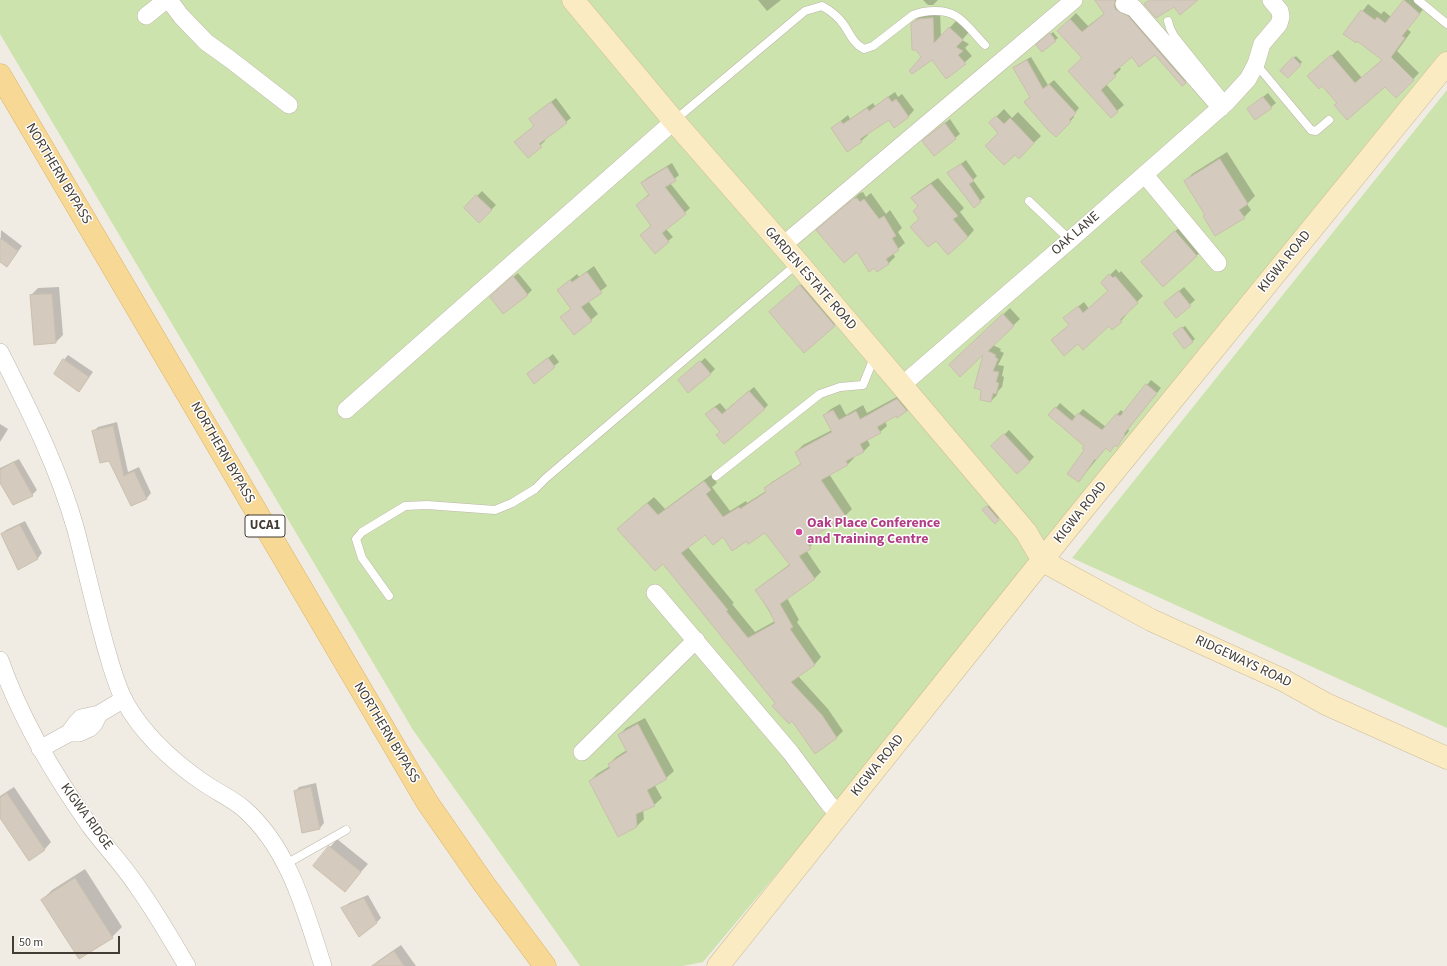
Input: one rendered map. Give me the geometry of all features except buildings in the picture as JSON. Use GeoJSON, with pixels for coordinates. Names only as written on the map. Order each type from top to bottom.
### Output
{"type":"FeatureCollection","features":[{"type":"Feature","properties":{"kind":"main road","name":"NORTHERN BYPASS"},"geometry":{"type":"LineString","coordinates":[[0,75],[427,802],[484,884],[545,966]]}},
{"type":"Feature","properties":{"kind":"street"},"geometry":{"type":"LineString","coordinates":[[146,16],[166,0]]}},
{"type":"Feature","properties":{"kind":"street"},"geometry":{"type":"LineString","coordinates":[[169,0],[181,16],[206,42],[289,105]]}},
{"type":"Feature","properties":{"kind":"street","name":"GARDEN ESTATE ROAD"},"geometry":{"type":"LineString","coordinates":[[573,0],[674,121],[782,246],[798,262],[901,386],[1026,532],[1043,561]]}},
{"type":"Feature","properties":{"kind":"street"},"geometry":{"type":"LineString","coordinates":[[782,246],[1074,0]]}},
{"type":"Feature","properties":{"kind":"street","name":"OAK LANE"},"geometry":{"type":"LineString","coordinates":[[901,386],[1224,105],[1248,79],[1256,64],[1262,44],[1279,24],[1281,17],[1280,11],[1271,0]]}},
{"type":"Feature","properties":{"kind":"street"},"geometry":{"type":"LineString","coordinates":[[1124,4],[1134,8],[1224,105]]}},
{"type":"Feature","properties":{"kind":"street","name":"KIGWA ROAD"},"geometry":{"type":"LineString","coordinates":[[718,966],[1170,402],[1447,63]]}},
{"type":"Feature","properties":{"kind":"street"},"geometry":{"type":"LineString","coordinates":[[346,410],[674,121]]}},
{"type":"Feature","properties":{"kind":"street"},"geometry":{"type":"LineString","coordinates":[[1145,175],[1218,263]]}},
{"type":"Feature","properties":{"kind":"street"},"geometry":{"type":"LineString","coordinates":[[0,352],[38,429],[59,477],[76,529],[97,616],[112,667],[124,700],[133,716],[168,756],[201,781],[243,808],[269,835],[286,864],[306,915],[323,966]]}},
{"type":"Feature","properties":{"kind":"street","name":"RIDGEWAYS ROAD"},"geometry":{"type":"LineString","coordinates":[[1043,561],[1151,620],[1283,680],[1326,704],[1447,758]]}},
{"type":"Feature","properties":{"kind":"street"},"geometry":{"type":"LineString","coordinates":[[655,593],[791,754],[839,814]]}},
{"type":"Feature","properties":{"kind":"street"},"geometry":{"type":"LineString","coordinates":[[582,752],[696,640]]}},
{"type":"Feature","properties":{"kind":"street","name":"KIGWA RIDGE"},"geometry":{"type":"LineString","coordinates":[[2,671],[40,749],[91,827],[137,885],[187,966]]}},
{"type":"Feature","properties":{"kind":"street"},"geometry":{"type":"LineString","coordinates":[[40,749],[69,733],[79,732],[90,728],[94,724],[99,714],[124,700]]}},
{"type":"Feature","properties":{"kind":"lane"},"geometry":{"type":"LineString","coordinates":[[1418,0],[1447,24]]}},
{"type":"Feature","properties":{"kind":"lane"},"geometry":{"type":"LineString","coordinates":[[674,121],[805,11],[822,6],[832,11],[844,24],[857,45],[864,49],[873,46],[913,14],[921,12],[949,13],[956,17],[985,45]]}},
{"type":"Feature","properties":{"kind":"lane"},"geometry":{"type":"LineString","coordinates":[[1168,21],[1174,36],[1224,105]]}},
{"type":"Feature","properties":{"kind":"lane"},"geometry":{"type":"LineString","coordinates":[[1256,64],[1311,130],[1316,131],[1329,120]]}},
{"type":"Feature","properties":{"kind":"lane"},"geometry":{"type":"LineString","coordinates":[[1029,201],[1070,240]]}},
{"type":"Feature","properties":{"kind":"lane"},"geometry":{"type":"LineString","coordinates":[[389,596],[362,558],[356,539],[362,532],[405,506],[427,505],[495,510],[512,503],[535,489],[798,262]]}},
{"type":"Feature","properties":{"kind":"lane"},"geometry":{"type":"LineString","coordinates":[[716,476],[820,394],[840,388],[863,385],[873,360],[901,386]]}},
{"type":"Feature","properties":{"kind":"lane"},"geometry":{"type":"LineString","coordinates":[[286,864],[346,830]]}},
{"type":"Feature","properties":{"kind":"green space"},"geometry":{"type":"Polygon","coordinates":[[[0,0],[1447,0],[1447,70],[703,962],[683,966],[580,966],[413,730],[0,34],[0,0]]]}},
{"type":"Feature","properties":{"kind":"green space"},"geometry":{"type":"Polygon","coordinates":[[[1447,90],[1447,728],[1072,558],[1447,90]]]}},
{"type":"Feature","properties":{"kind":"place","name":"Oak Place Conference and Training Centre"},"geometry":{"type":"Point","coordinates":[799,532]}}]}
